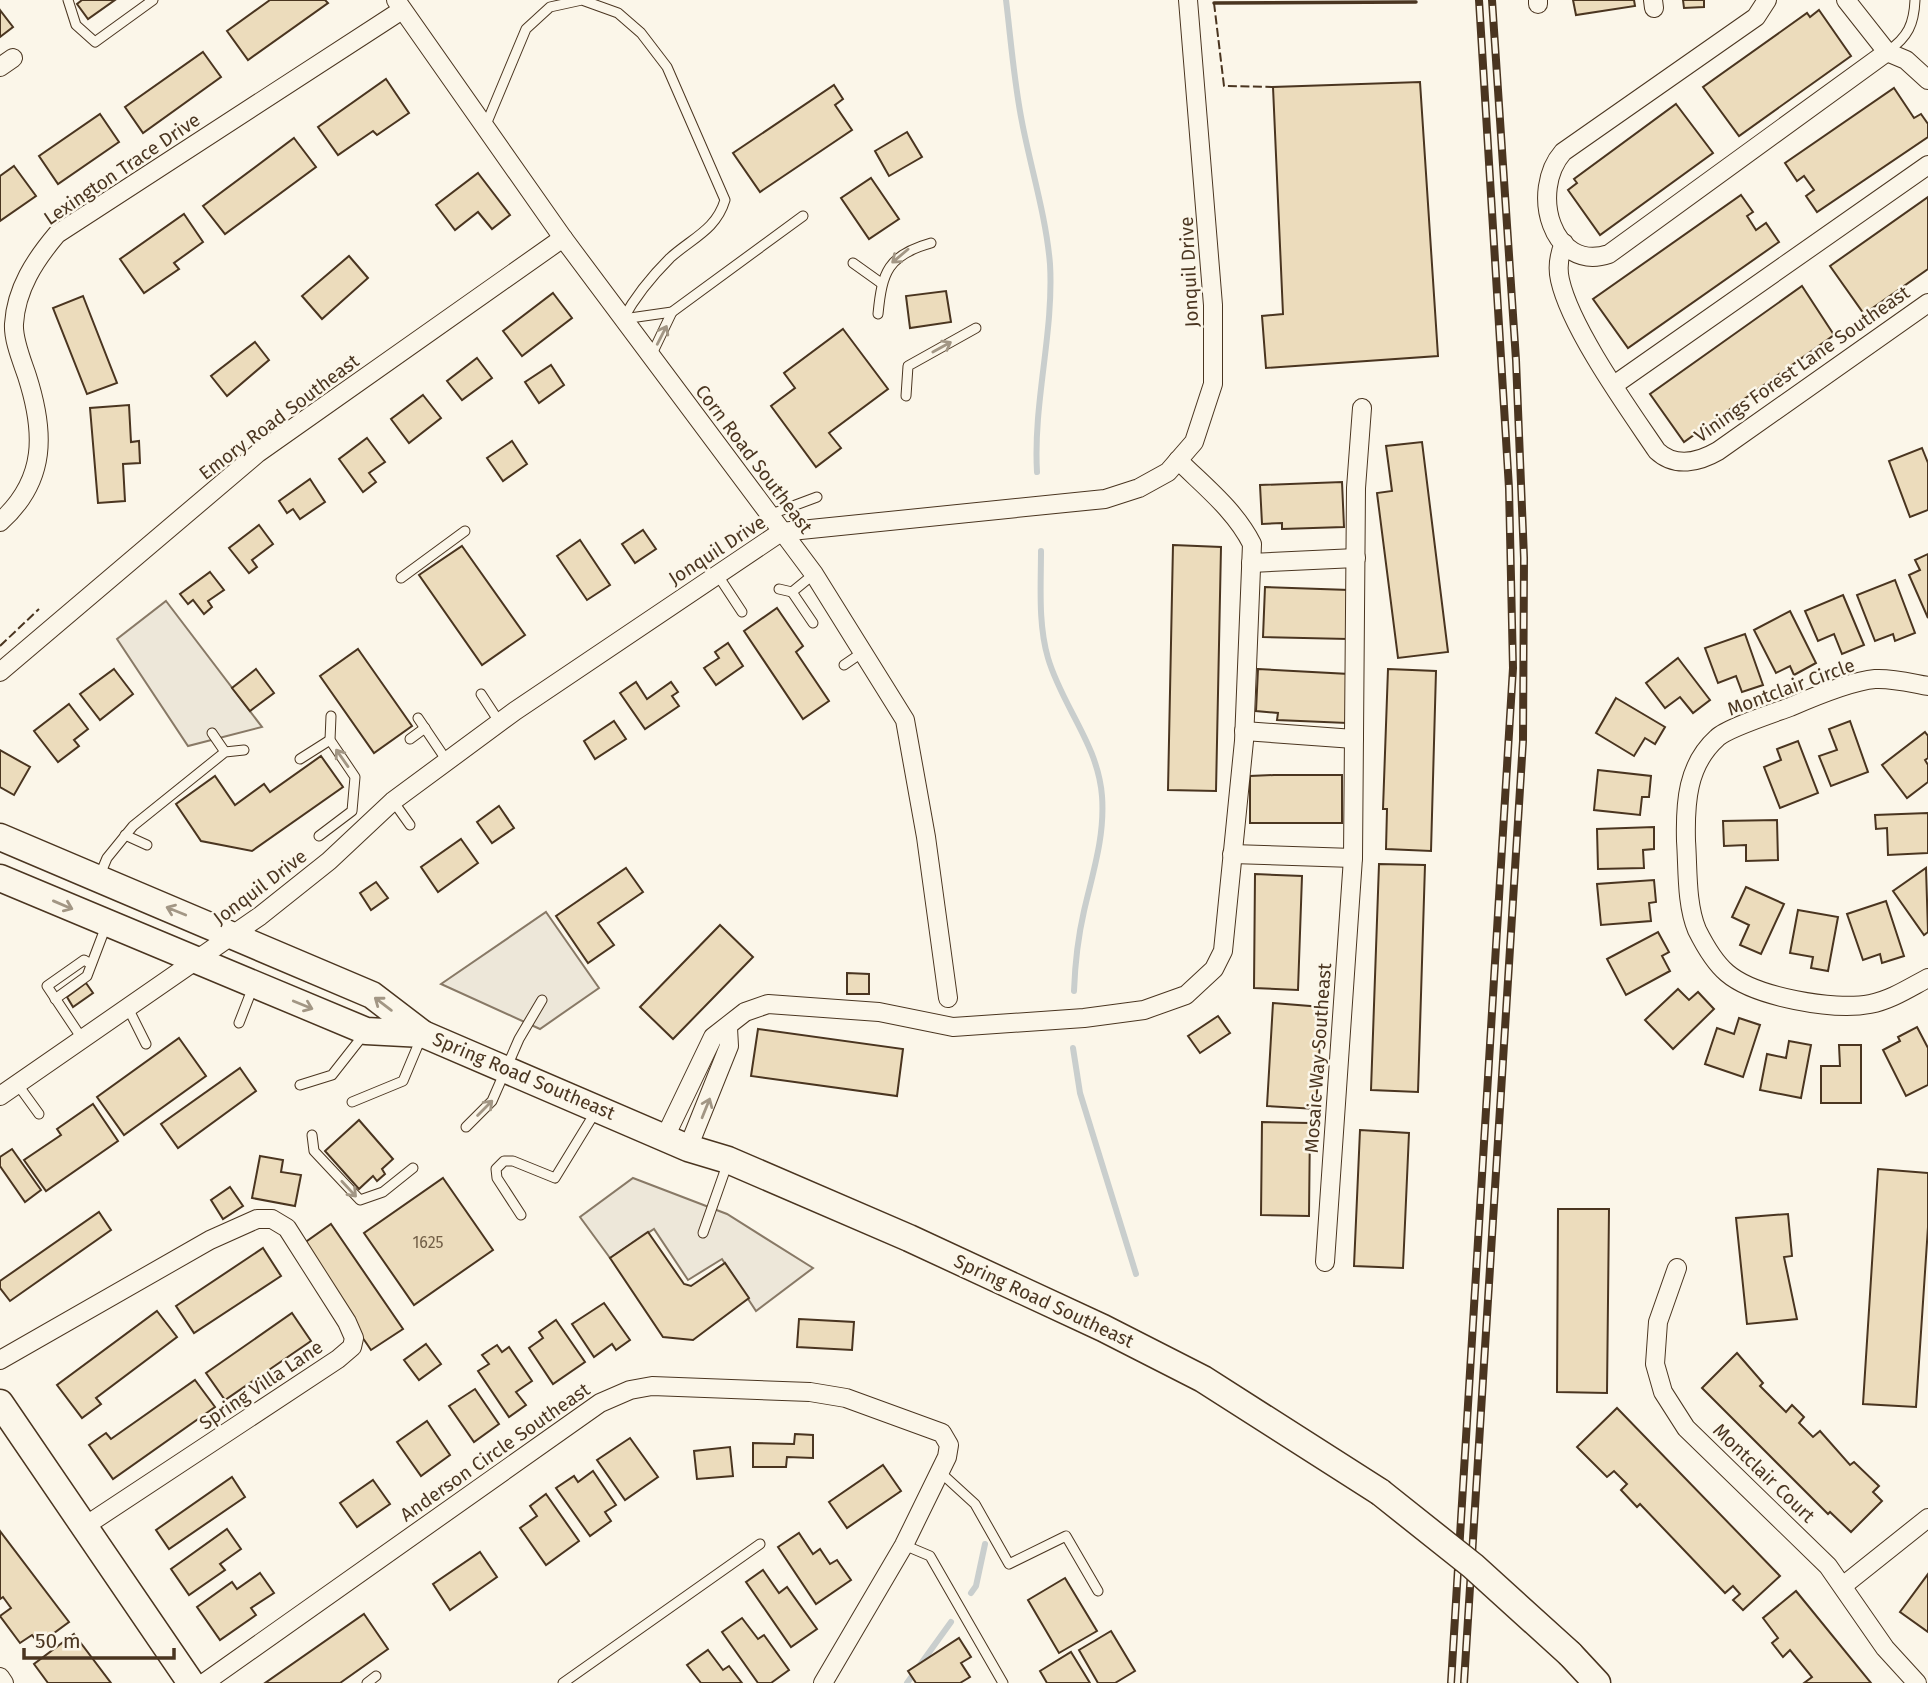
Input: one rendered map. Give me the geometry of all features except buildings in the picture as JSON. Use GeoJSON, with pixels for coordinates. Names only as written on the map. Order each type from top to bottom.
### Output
{"type":"FeatureCollection","features":[{"type":"Feature","properties":{"kind":"main road","name":"Spring Road Southeast"},"geometry":{"type":"LineString","coordinates":[[0,836],[372,995],[423,1034],[504,1078],[598,1108],[677,1142],[729,1160],[1104,1328],[1203,1379],[1380,1492],[1474,1566],[1570,1654],[1597,1683]]}},
{"type":"Feature","properties":{"kind":"main road","name":"Spring Road Southeast"},"geometry":{"type":"LineString","coordinates":[[0,878],[366,1031],[423,1034]]}},
{"type":"Feature","properties":{"kind":"main road"},"geometry":{"type":"LineString","coordinates":[[1,1406],[191,1683]]}},
{"type":"Feature","properties":{"kind":"street","name":"Jonquil Drive"},"geometry":{"type":"LineString","coordinates":[[0,1096],[128,1009],[312,875],[393,801],[447,761],[716,574],[781,532],[1105,499],[1139,488],[1168,472],[1194,442],[1213,384],[1213,305],[1188,0]]}},
{"type":"Feature","properties":{"kind":"street"},"geometry":{"type":"LineString","coordinates":[[1767,0],[1756,17],[1557,159],[1551,166],[1546,183],[1546,202],[1549,216],[1564,243],[1583,257],[1595,259],[1609,254],[1887,52]]}},
{"type":"Feature","properties":{"kind":"street"},"geometry":{"type":"LineString","coordinates":[[1846,0],[1887,52],[1906,60],[1928,80]]}},
{"type":"Feature","properties":{"kind":"street","name":"Corn Road Southeast"},"geometry":{"type":"LineString","coordinates":[[399,5],[563,238],[814,574],[864,650],[905,720],[926,837],[948,998]]}},
{"type":"Feature","properties":{"kind":"street","name":"Lexington Trace Drive"},"geometry":{"type":"LineString","coordinates":[[0,522],[31,485],[40,448],[38,412],[13,326],[23,285],[36,259],[57,234],[399,5]]}},
{"type":"Feature","properties":{"kind":"street"},"geometry":{"type":"LineString","coordinates":[[1614,385],[1928,165]]}},
{"type":"Feature","properties":{"kind":"street","name":"Emory Road Southeast"},"geometry":{"type":"LineString","coordinates":[[0,673],[258,453],[563,238]]}},
{"type":"Feature","properties":{"kind":"street","name":"Vinings Forest Lane Southeast"},"geometry":{"type":"LineString","coordinates":[[1564,243],[1558,264],[1560,281],[1573,314],[1614,385],[1657,451],[1670,461],[1695,461],[1718,451],[1928,303]]}},
{"type":"Feature","properties":{"kind":"street","name":"Mosaic Way Southeast"},"geometry":{"type":"LineString","coordinates":[[1325,1262],[1353,858],[1356,558],[1362,408]]}},
{"type":"Feature","properties":{"kind":"street"},"geometry":{"type":"LineString","coordinates":[[677,1142],[713,1037],[728,1028],[745,1012],[768,1003],[878,1012],[953,1027],[1144,1010],[1186,995],[1214,969],[1223,951],[1244,732],[1252,544],[1244,528],[1178,460]]}},
{"type":"Feature","properties":{"kind":"street"},"geometry":{"type":"LineString","coordinates":[[1251,563],[1356,558]]}},
{"type":"Feature","properties":{"kind":"street","name":"Montclair Circle"},"geometry":{"type":"LineString","coordinates":[[1928,686],[1874,679],[1808,699],[1718,736],[1699,762],[1688,784],[1685,811],[1688,883],[1696,928],[1713,959],[1729,975],[1755,988],[1804,1001],[1848,1005],[1891,998],[1928,978]]}},
{"type":"Feature","properties":{"kind":"street"},"geometry":{"type":"LineString","coordinates":[[1244,732],[1354,739]]}},
{"type":"Feature","properties":{"kind":"street"},"geometry":{"type":"LineString","coordinates":[[1232,854],[1353,858]]}},
{"type":"Feature","properties":{"kind":"street"},"geometry":{"type":"LineString","coordinates":[[677,1142],[729,1046],[728,1028]]}},
{"type":"Feature","properties":{"kind":"street","name":"Spring Villa Lane"},"geometry":{"type":"LineString","coordinates":[[0,1360],[210,1240],[257,1219],[272,1219],[287,1228],[347,1322],[354,1338],[352,1347],[338,1359],[85,1527]]}},
{"type":"Feature","properties":{"kind":"street","name":"Montclair Court"},"geometry":{"type":"LineString","coordinates":[[1677,1268],[1658,1322],[1655,1364],[1663,1392],[1686,1428],[1810,1547],[1844,1585],[1885,1648],[1917,1683]]}},
{"type":"Feature","properties":{"kind":"street","name":"Anderson Circle Southeast"},"geometry":{"type":"LineString","coordinates":[[204,1683],[600,1403],[630,1390],[675,1387],[810,1392],[846,1398],[943,1433],[949,1445],[940,1472],[904,1545],[824,1683]]}},
{"type":"Feature","properties":{"kind":"street"},"geometry":{"type":"LineString","coordinates":[[1844,1585],[1928,1518]]}},
{"type":"Feature","properties":{"kind":"street"},"geometry":{"type":"LineString","coordinates":[[0,1677],[4,1683]]}},
{"type":"Feature","properties":{"kind":"lane"},"geometry":{"type":"LineString","coordinates":[[68,0],[76,25],[95,42],[153,0]]}},
{"type":"Feature","properties":{"kind":"lane"},"geometry":{"type":"LineString","coordinates":[[485,127],[527,29],[550,7],[582,0],[618,13],[641,33],[667,67],[725,200],[720,218],[671,258],[633,301],[623,319]]}},
{"type":"Feature","properties":{"kind":"lane"},"geometry":{"type":"LineString","coordinates":[[1887,52],[1899,43],[1912,26],[1915,0]]}},
{"type":"Feature","properties":{"kind":"lane"},"geometry":{"type":"LineString","coordinates":[[623,319],[672,312],[803,216]]}},
{"type":"Feature","properties":{"kind":"lane"},"geometry":{"type":"LineString","coordinates":[[878,314],[881,284],[892,262],[906,250],[930,243]]}},
{"type":"Feature","properties":{"kind":"lane"},"geometry":{"type":"LineString","coordinates":[[853,263],[881,284]]}},
{"type":"Feature","properties":{"kind":"lane"},"geometry":{"type":"LineString","coordinates":[[651,356],[672,312]]}},
{"type":"Feature","properties":{"kind":"lane"},"geometry":{"type":"LineString","coordinates":[[906,396],[908,366],[976,328]]}},
{"type":"Feature","properties":{"kind":"lane"},"geometry":{"type":"LineString","coordinates":[[769,515],[817,497]]}},
{"type":"Feature","properties":{"kind":"lane"},"geometry":{"type":"LineString","coordinates":[[401,578],[465,531]]}},
{"type":"Feature","properties":{"kind":"lane"},"geometry":{"type":"LineString","coordinates":[[716,574],[742,612]]}},
{"type":"Feature","properties":{"kind":"lane"},"geometry":{"type":"LineString","coordinates":[[792,592],[814,574]]}},
{"type":"Feature","properties":{"kind":"lane"},"geometry":{"type":"LineString","coordinates":[[779,589],[792,592],[813,623]]}},
{"type":"Feature","properties":{"kind":"lane"},"geometry":{"type":"LineString","coordinates":[[844,665],[864,650]]}},
{"type":"Feature","properties":{"kind":"lane"},"geometry":{"type":"LineString","coordinates":[[481,694],[500,723]]}},
{"type":"Feature","properties":{"kind":"lane"},"geometry":{"type":"LineString","coordinates":[[318,836],[352,811],[355,777],[330,740],[331,716]]}},
{"type":"Feature","properties":{"kind":"lane"},"geometry":{"type":"LineString","coordinates":[[418,718],[447,761]]}},
{"type":"Feature","properties":{"kind":"lane"},"geometry":{"type":"LineString","coordinates":[[410,739],[425,728]]}},
{"type":"Feature","properties":{"kind":"lane"},"geometry":{"type":"LineString","coordinates":[[212,733],[225,752]]}},
{"type":"Feature","properties":{"kind":"lane"},"geometry":{"type":"LineString","coordinates":[[300,759],[330,740]]}},
{"type":"Feature","properties":{"kind":"lane"},"geometry":{"type":"LineString","coordinates":[[98,878],[107,858],[125,835],[225,752],[244,750]]}},
{"type":"Feature","properties":{"kind":"lane"},"geometry":{"type":"LineString","coordinates":[[393,801],[410,825]]}},
{"type":"Feature","properties":{"kind":"lane"},"geometry":{"type":"LineString","coordinates":[[342,818],[356,835]]}},
{"type":"Feature","properties":{"kind":"lane"},"geometry":{"type":"LineString","coordinates":[[125,835],[146,845]]}},
{"type":"Feature","properties":{"kind":"lane"},"geometry":{"type":"LineString","coordinates":[[55,999],[87,976],[107,923]]}},
{"type":"Feature","properties":{"kind":"lane"},"geometry":{"type":"LineString","coordinates":[[83,1040],[47,986],[84,960],[91,964]]}},
{"type":"Feature","properties":{"kind":"lane"},"geometry":{"type":"LineString","coordinates":[[239,1023],[254,985]]}},
{"type":"Feature","properties":{"kind":"lane"},"geometry":{"type":"LineString","coordinates":[[466,1127],[492,1101],[519,1039],[542,1000]]}},
{"type":"Feature","properties":{"kind":"lane"},"geometry":{"type":"LineString","coordinates":[[128,1009],[146,1044]]}},
{"type":"Feature","properties":{"kind":"lane"},"geometry":{"type":"LineString","coordinates":[[300,1085],[332,1075],[366,1031]]}},
{"type":"Feature","properties":{"kind":"lane"},"geometry":{"type":"LineString","coordinates":[[352,1101],[403,1081],[423,1034]]}},
{"type":"Feature","properties":{"kind":"lane"},"geometry":{"type":"LineString","coordinates":[[18,1085],[39,1114]]}},
{"type":"Feature","properties":{"kind":"lane"},"geometry":{"type":"LineString","coordinates":[[521,1215],[497,1178],[496,1169],[504,1161],[513,1161],[555,1178],[598,1108]]}},
{"type":"Feature","properties":{"kind":"lane"},"geometry":{"type":"LineString","coordinates":[[312,1135],[314,1151],[360,1200],[383,1192],[413,1168]]}},
{"type":"Feature","properties":{"kind":"lane"},"geometry":{"type":"LineString","coordinates":[[703,1233],[729,1160]]}},
{"type":"Feature","properties":{"kind":"lane"},"geometry":{"type":"LineString","coordinates":[[940,1472],[975,1504],[1009,1564],[1066,1536],[1098,1591]]}},
{"type":"Feature","properties":{"kind":"lane"},"geometry":{"type":"LineString","coordinates":[[563,1683],[760,1544]]}},
{"type":"Feature","properties":{"kind":"lane"},"geometry":{"type":"LineString","coordinates":[[904,1545],[930,1556],[1003,1683]]}},
{"type":"Feature","properties":{"kind":"lane"},"geometry":{"type":"LineString","coordinates":[[367,1683],[376,1676]]}},
{"type":"Feature","properties":{"kind":"shaded area"},"geometry":{"type":"Polygon","coordinates":[[[166,601],[262,727],[188,746],[117,639],[166,601]]]}},
{"type":"Feature","properties":{"kind":"shaded area"},"geometry":{"type":"Polygon","coordinates":[[[546,912],[599,988],[540,1029],[441,984],[546,912]]]}},
{"type":"Feature","properties":{"kind":"shaded area"},"geometry":{"type":"Polygon","coordinates":[[[633,1178],[727,1214],[813,1268],[756,1311],[722,1259],[688,1280],[654,1229],[610,1258],[580,1217],[633,1178]]]}},
{"type":"Feature","properties":{"kind":"waterway"},"geometry":{"type":"LineString","coordinates":[[1006,0],[1019,107],[1042,210],[1050,264],[1049,316],[1038,420],[1037,472]]}},
{"type":"Feature","properties":{"kind":"waterway"},"geometry":{"type":"LineString","coordinates":[[1041,551],[1041,618],[1048,658],[1094,759],[1102,796],[1100,840],[1080,931],[1074,991]]}},
{"type":"Feature","properties":{"kind":"waterway"},"geometry":{"type":"LineString","coordinates":[[1073,1048],[1080,1093],[1136,1274]]}},
{"type":"Feature","properties":{"kind":"waterway"},"geometry":{"type":"LineString","coordinates":[[971,1593],[976,1586],[985,1544]]}},
{"type":"Feature","properties":{"kind":"waterway"},"geometry":{"type":"LineString","coordinates":[[907,1683],[951,1622]]}},
{"type":"Feature","properties":{"kind":"railway"},"geometry":{"type":"LineString","coordinates":[[1451,1683],[1513,668],[1509,488],[1479,0]]}},
{"type":"Feature","properties":{"kind":"railway"},"geometry":{"type":"LineString","coordinates":[[1464,1683],[1523,741],[1524,558],[1516,360],[1492,0]]}},
{"type":"Feature","properties":{"kind":"fence"},"geometry":{"type":"LineString","coordinates":[[1214,3],[1224,86],[1273,87]]}},
{"type":"Feature","properties":{"kind":"fence"},"geometry":{"type":"LineString","coordinates":[[0,646],[39,609]]}},
{"type":"Feature","properties":{"kind":"wall"},"geometry":{"type":"LineString","coordinates":[[1214,3],[1416,2]]}}]}
